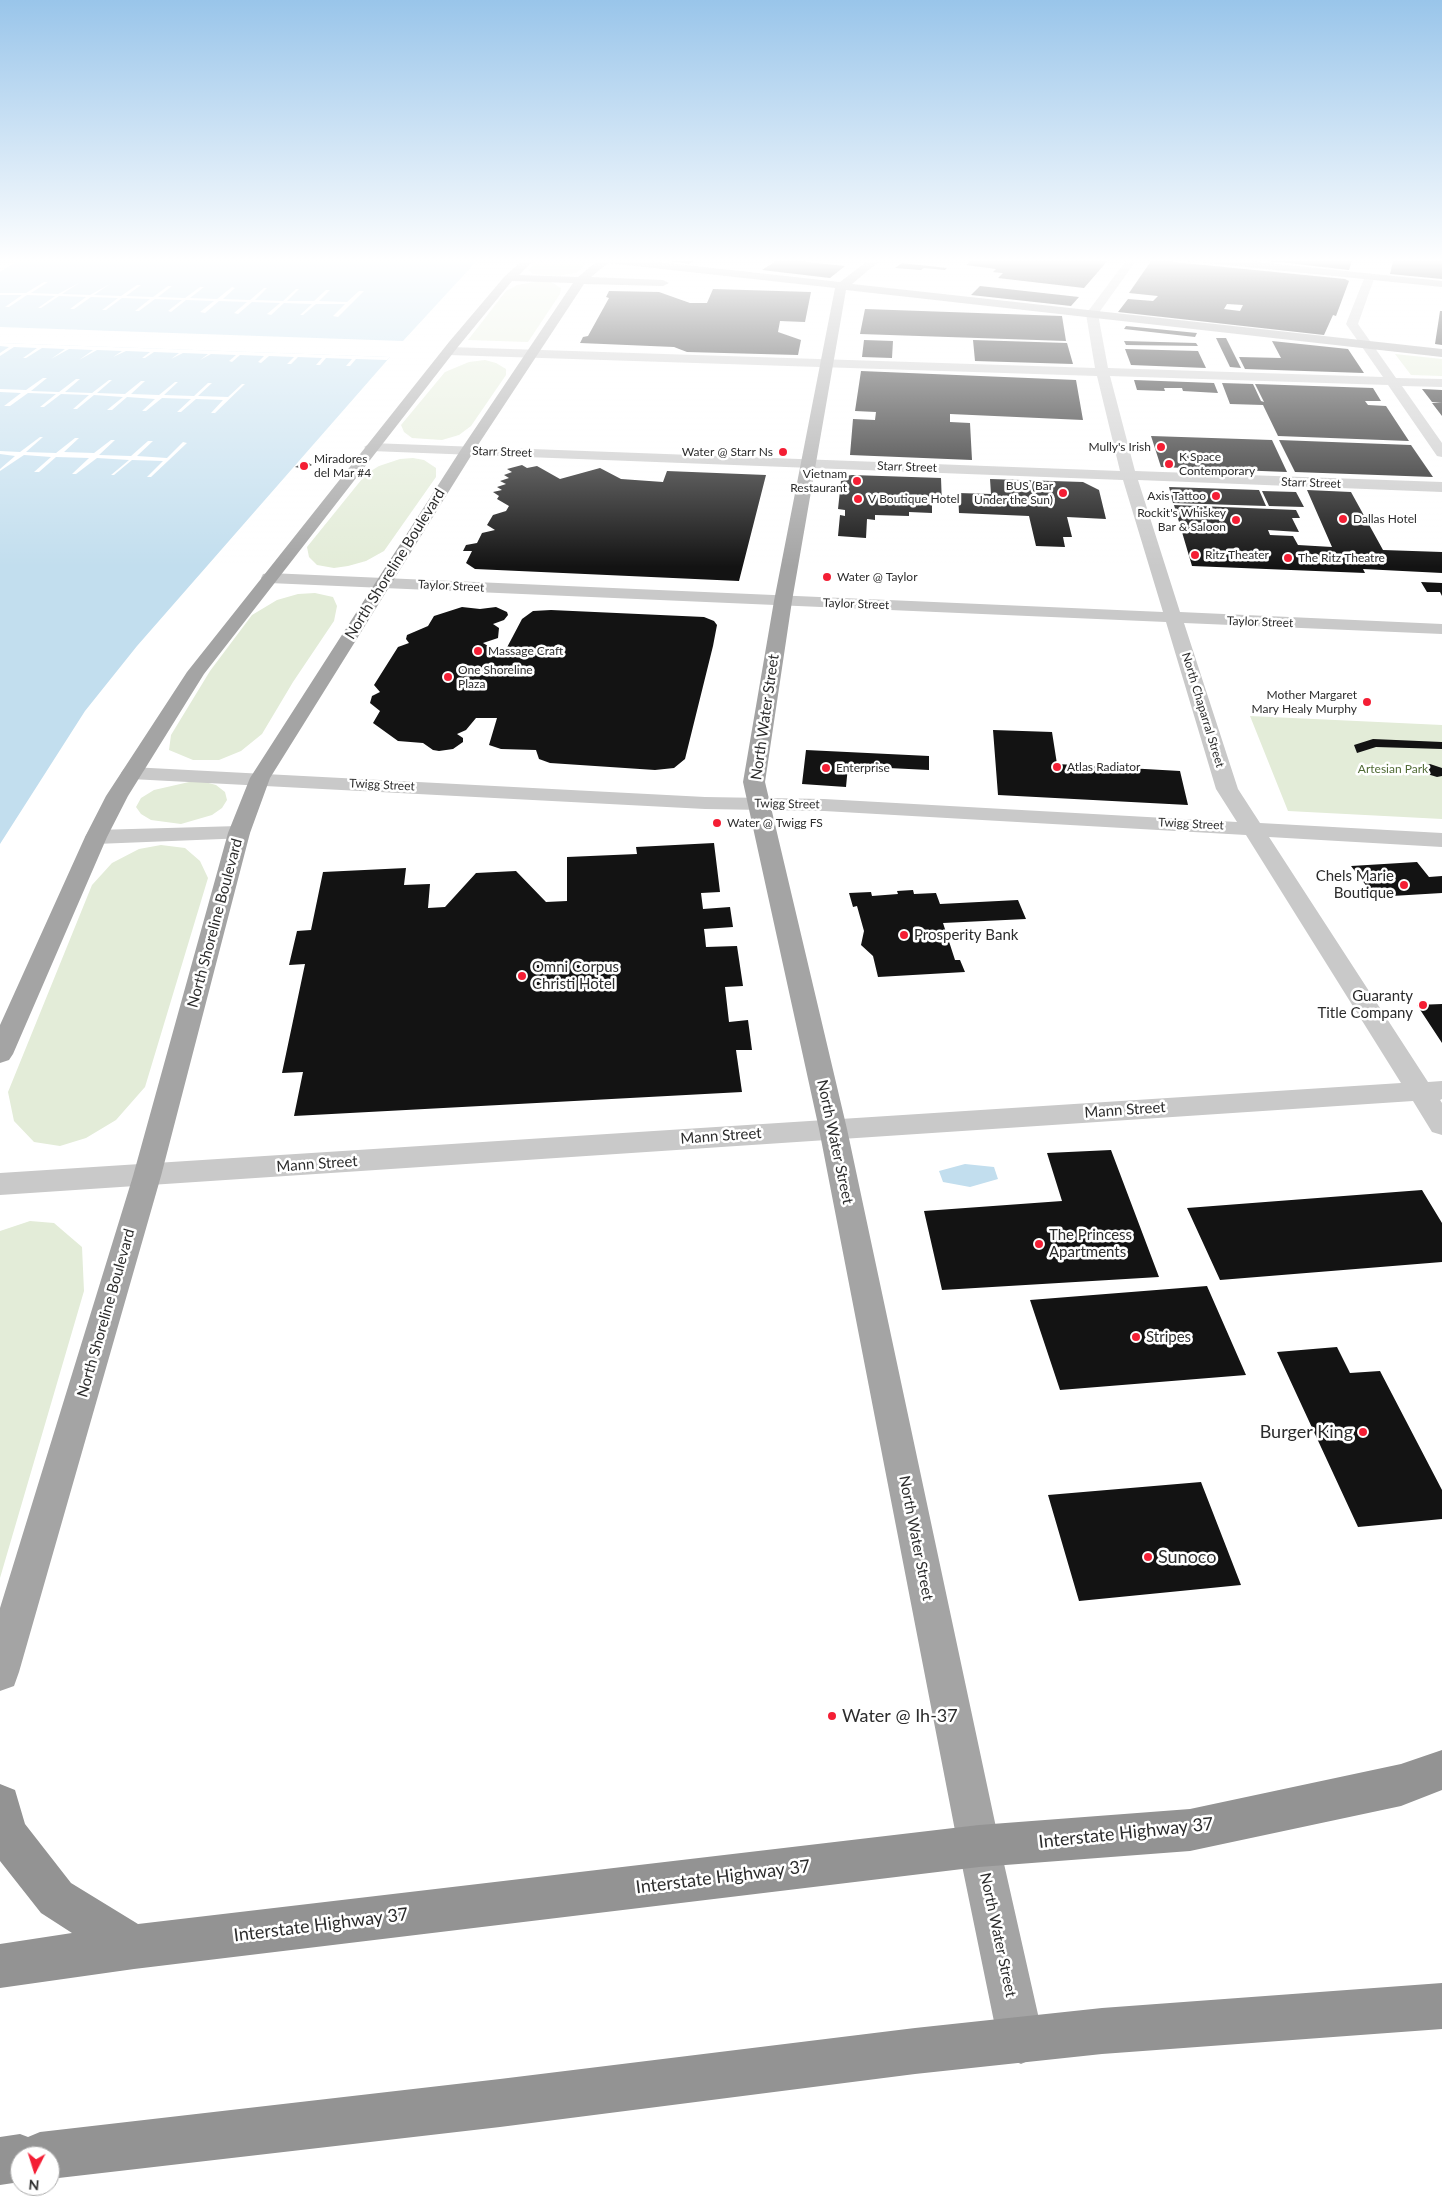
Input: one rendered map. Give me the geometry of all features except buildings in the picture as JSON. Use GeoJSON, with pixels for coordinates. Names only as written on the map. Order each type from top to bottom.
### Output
{"type":"FeatureCollection","features":[{"type":"Feature","properties":{"kind":"highway","name":"Interstate Highway 37"},"geometry":{"type":"LineString","coordinates":[[0,1966],[134,1946],[979,1846],[1190,1830],[1401,1785],[1442,1770]]}},
{"type":"Feature","properties":{"kind":"highway"},"geometry":{"type":"LineString","coordinates":[[0,1805],[6,1834],[56,1898],[134,1946]]}},
{"type":"Feature","properties":{"kind":"highway"},"geometry":{"type":"LineString","coordinates":[[60,2154],[500,2103],[915,2051],[1102,2031],[1442,2006]]}},
{"type":"Feature","properties":{"kind":"main road"},"geometry":{"type":"LineString","coordinates":[[0,1054],[96,837],[132,773],[196,672],[371,447],[441,361]]}},
{"type":"Feature","properties":{"kind":"main road","name":"North Shoreline Boulevard"},"geometry":{"type":"LineString","coordinates":[[0,1672],[147,1176],[239,833],[260,778],[467,451],[527,361]]}},
{"type":"Feature","properties":{"kind":"main road","name":"North Water Street"},"geometry":{"type":"LineString","coordinates":[[827,363],[783,601],[754,782],[833,1129],[979,1846],[1021,2041]]}},
{"type":"Feature","properties":{"kind":"street"},"geometry":{"type":"LineString","coordinates":[[766,361],[1442,383]]}},
{"type":"Feature","properties":{"kind":"street","name":"North Chaparral Street"},"geometry":{"type":"LineString","coordinates":[[1100,361],[1129,476],[1227,789],[1431,1091],[1442,1126]]}},
{"type":"Feature","properties":{"kind":"street"},"geometry":{"type":"LineString","coordinates":[[1377,361],[1442,453]]}},
{"type":"Feature","properties":{"kind":"street","name":"Starr Street"},"geometry":{"type":"LineString","coordinates":[[371,447],[1442,488]]}},
{"type":"Feature","properties":{"kind":"street","name":"Taylor Street"},"geometry":{"type":"LineString","coordinates":[[269,578],[1442,629]]}},
{"type":"Feature","properties":{"kind":"street","name":"Twigg Street"},"geometry":{"type":"LineString","coordinates":[[132,773],[260,778],[704,803],[824,805],[1442,840]]}},
{"type":"Feature","properties":{"kind":"street"},"geometry":{"type":"LineString","coordinates":[[96,837],[239,833]]}},
{"type":"Feature","properties":{"kind":"street","name":"Mann Street"},"geometry":{"type":"LineString","coordinates":[[0,1184],[147,1176],[833,1129],[1431,1091]]}},
{"type":"Feature","properties":{"kind":"green space"},"geometry":{"type":"Polygon","coordinates":[[[488,361],[506,369],[506,375],[471,426],[459,435],[442,440],[412,438],[404,432],[401,425],[445,372],[469,362],[488,361]]]}},
{"type":"Feature","properties":{"kind":"green space"},"geometry":{"type":"Polygon","coordinates":[[[1400,361],[1442,361],[1442,376],[1411,375],[1400,361]]]}},
{"type":"Feature","properties":{"kind":"green space"},"geometry":{"type":"Polygon","coordinates":[[[413,458],[424,460],[436,468],[436,477],[384,551],[366,561],[348,566],[334,568],[317,565],[309,557],[307,547],[366,474],[379,466],[400,459],[413,458]]]}},
{"type":"Feature","properties":{"kind":"green space"},"geometry":{"type":"Polygon","coordinates":[[[315,593],[333,597],[337,606],[334,621],[293,682],[262,734],[241,751],[219,760],[193,760],[169,750],[171,735],[210,671],[252,615],[277,600],[298,594],[315,593]]]}},
{"type":"Feature","properties":{"kind":"green space","name":"Artesian Park"},"geometry":{"type":"Polygon","coordinates":[[[1250,716],[1442,725],[1442,819],[1288,811],[1250,716]]]}},
{"type":"Feature","properties":{"kind":"green space"},"geometry":{"type":"Polygon","coordinates":[[[189,782],[205,782],[216,785],[225,792],[227,800],[222,808],[212,815],[181,824],[151,820],[141,814],[136,807],[141,798],[154,790],[189,782]]]}},
{"type":"Feature","properties":{"kind":"green space"},"geometry":{"type":"Polygon","coordinates":[[[161,845],[185,848],[200,861],[208,878],[145,1087],[116,1120],[86,1138],[60,1146],[34,1142],[14,1121],[8,1092],[92,885],[112,863],[139,849],[161,845]]]}},
{"type":"Feature","properties":{"kind":"green space"},"geometry":{"type":"Polygon","coordinates":[[[30,1221],[54,1223],[82,1247],[84,1291],[0,1578],[0,1231],[30,1221]]]}},
{"type":"Feature","properties":{"kind":"water"},"geometry":{"type":"Polygon","coordinates":[[[0,361],[387,361],[137,646],[85,711],[0,844],[0,361]]]}},
{"type":"Feature","properties":{"kind":"water"},"geometry":{"type":"Polygon","coordinates":[[[965,1164],[994,1167],[998,1179],[970,1187],[943,1182],[939,1171],[965,1164]]]}},
{"type":"Feature","properties":{"kind":"pier"},"geometry":{"type":"Polygon","coordinates":[[[319,361],[323,361],[320,365],[316,365],[319,361]]]}},
{"type":"Feature","properties":{"kind":"pier"},"geometry":{"type":"Polygon","coordinates":[[[350,361],[354,361],[350,366],[346,366],[350,361]]]}},
{"type":"Feature","properties":{"kind":"pier"},"geometry":{"type":"Polygon","coordinates":[[[43,378],[47,378],[31,391],[59,392],[76,379],[80,379],[65,392],[92,393],[109,380],[112,380],[97,393],[125,394],[141,381],[145,381],[131,394],[159,395],[175,382],[178,382],[164,395],[194,396],[208,383],[212,383],[198,396],[228,397],[242,384],[245,384],[215,413],[211,413],[223,400],[196,399],[181,412],[177,412],[191,399],[162,398],[146,411],[142,411],[155,399],[127,397],[112,410],[107,410],[123,397],[94,395],[77,409],[73,409],[89,395],[61,394],[44,407],[40,407],[56,394],[28,393],[10,406],[4,406],[21,393],[0,392],[0,389],[26,390],[43,378]]]}},
{"type":"Feature","properties":{"kind":"pier"},"geometry":{"type":"Polygon","coordinates":[[[40,437],[43,437],[26,452],[56,453],[75,438],[79,438],[64,452],[94,453],[111,440],[115,440],[99,455],[131,456],[148,441],[153,441],[137,456],[167,458],[183,442],[187,443],[151,477],[147,477],[163,461],[132,460],[114,475],[111,475],[129,460],[97,458],[76,474],[72,474],[89,458],[56,457],[39,472],[34,472],[51,457],[24,455],[0,471],[15,456],[0,454],[0,451],[20,452],[40,437]]]}},
{"type":"Feature","properties":{"kind":"place","name":"Mully's Irish"},"geometry":{"type":"Point","coordinates":[1161,447]}},
{"type":"Feature","properties":{"kind":"place","name":"Water @ Starr Ns"},"geometry":{"type":"Point","coordinates":[783,452]}},
{"type":"Feature","properties":{"kind":"place","name":"K Space Contemporary"},"geometry":{"type":"Point","coordinates":[1169,464]}},
{"type":"Feature","properties":{"kind":"place","name":"Miradores del Mar #4"},"geometry":{"type":"Point","coordinates":[304,466]}},
{"type":"Feature","properties":{"kind":"place","name":"Vietnam Restaurant"},"geometry":{"type":"Point","coordinates":[857,481]}},
{"type":"Feature","properties":{"kind":"place","name":"BUS (Bar Under the Sun)"},"geometry":{"type":"Point","coordinates":[1063,493]}},
{"type":"Feature","properties":{"kind":"place","name":"Axis Tattoo"},"geometry":{"type":"Point","coordinates":[1216,496]}},
{"type":"Feature","properties":{"kind":"place","name":"V Boutique Hotel"},"geometry":{"type":"Point","coordinates":[858,499]}},
{"type":"Feature","properties":{"kind":"place","name":"Dallas Hotel"},"geometry":{"type":"Point","coordinates":[1343,519]}},
{"type":"Feature","properties":{"kind":"place","name":"Rockit's Whiskey Bar & Saloon"},"geometry":{"type":"Point","coordinates":[1236,520]}},
{"type":"Feature","properties":{"kind":"place","name":"Ritz Theater"},"geometry":{"type":"Point","coordinates":[1195,555]}},
{"type":"Feature","properties":{"kind":"place","name":"The Ritz Theatre"},"geometry":{"type":"Point","coordinates":[1288,558]}},
{"type":"Feature","properties":{"kind":"place","name":"Water @ Taylor"},"geometry":{"type":"Point","coordinates":[827,577]}},
{"type":"Feature","properties":{"kind":"place","name":"Massage Craft"},"geometry":{"type":"Point","coordinates":[478,651]}},
{"type":"Feature","properties":{"kind":"place","name":"One Shoreline Plaza"},"geometry":{"type":"Point","coordinates":[448,677]}},
{"type":"Feature","properties":{"kind":"place","name":"Mother Margaret Mary Healy Murphy"},"geometry":{"type":"Point","coordinates":[1367,702]}},
{"type":"Feature","properties":{"kind":"place","name":"Atlas Radiator"},"geometry":{"type":"Point","coordinates":[1057,767]}},
{"type":"Feature","properties":{"kind":"place","name":"Enterprise"},"geometry":{"type":"Point","coordinates":[826,768]}},
{"type":"Feature","properties":{"kind":"place","name":"Water @ Twigg FS"},"geometry":{"type":"Point","coordinates":[717,823]}},
{"type":"Feature","properties":{"kind":"place","name":"Chels Marie Boutique"},"geometry":{"type":"Point","coordinates":[1404,885]}},
{"type":"Feature","properties":{"kind":"place","name":"Prosperity Bank"},"geometry":{"type":"Point","coordinates":[904,935]}},
{"type":"Feature","properties":{"kind":"place","name":"Omni Corpus Christi Hotel"},"geometry":{"type":"Point","coordinates":[522,976]}},
{"type":"Feature","properties":{"kind":"place","name":"Guaranty Title Company"},"geometry":{"type":"Point","coordinates":[1423,1005]}},
{"type":"Feature","properties":{"kind":"place","name":"The Princess Apartments"},"geometry":{"type":"Point","coordinates":[1039,1244]}},
{"type":"Feature","properties":{"kind":"place","name":"Stripes"},"geometry":{"type":"Point","coordinates":[1136,1337]}},
{"type":"Feature","properties":{"kind":"place","name":"Burger King"},"geometry":{"type":"Point","coordinates":[1363,1432]}},
{"type":"Feature","properties":{"kind":"place","name":"Sunoco"},"geometry":{"type":"Point","coordinates":[1148,1557]}},
{"type":"Feature","properties":{"kind":"place","name":"Water @ Ih-37"},"geometry":{"type":"Point","coordinates":[832,1716]}}]}
